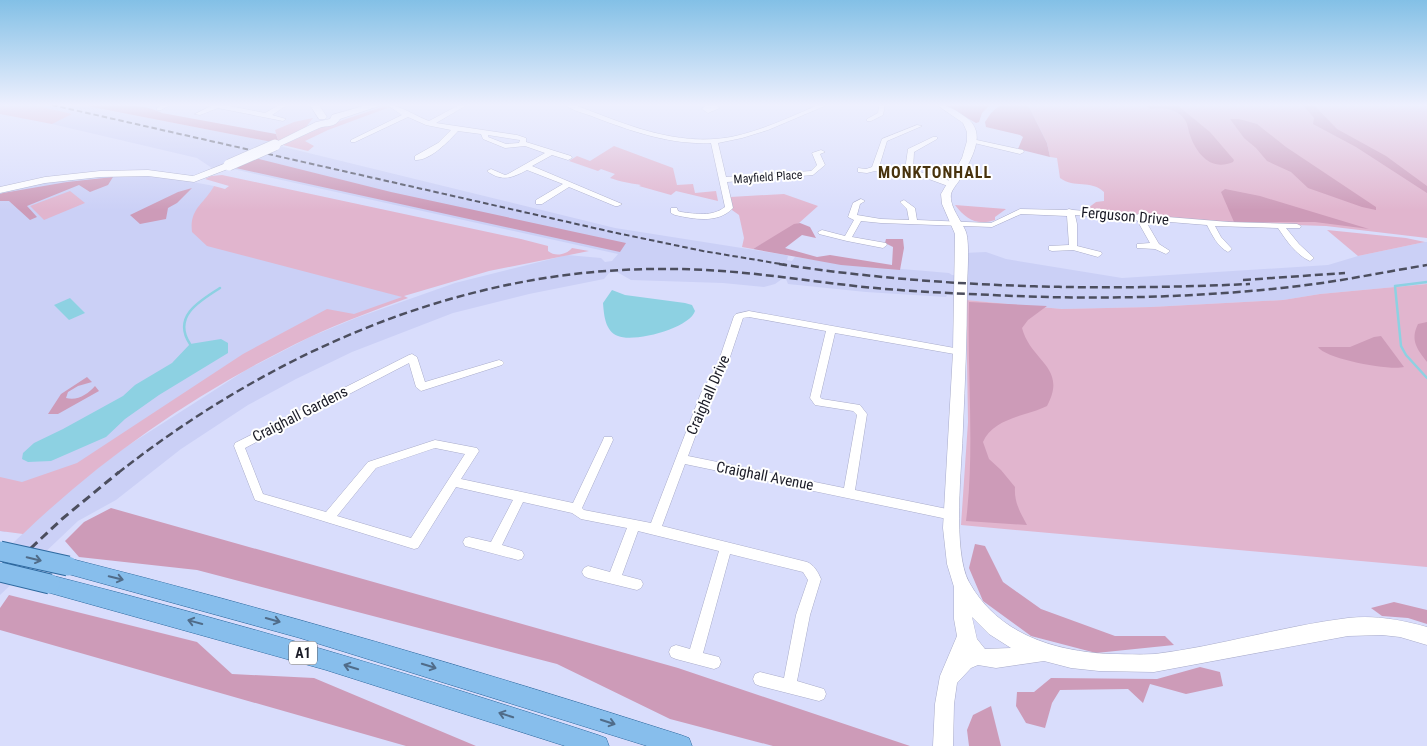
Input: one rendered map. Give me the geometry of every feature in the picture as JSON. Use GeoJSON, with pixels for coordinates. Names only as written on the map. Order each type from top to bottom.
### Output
{"type":"FeatureCollection","features":[{"type":"Feature","properties":{"kind":"main road"},"geometry":{"type":"LineString","coordinates":[[0,190],[45,180],[100,174],[148,174],[194,180],[288,140]]}},
{"type":"Feature","properties":{"kind":"main road"},"geometry":{"type":"LineString","coordinates":[[972,141],[967,158],[949,189],[948,204],[961,234],[960,352],[952,515],[954,554],[961,584],[966,636],[971,650],[984,658],[1042,654],[1094,663],[1124,664],[1154,663],[1348,628],[1382,626],[1400,628],[1427,636]]}},
{"type":"Feature","properties":{"kind":"main road","name":"A1"},"geometry":{"type":"LineString","coordinates":[[0,551],[68,566],[278,621],[437,668],[681,746]]}},
{"type":"Feature","properties":{"kind":"main road","name":"A1"},"geometry":{"type":"LineString","coordinates":[[0,572],[284,647],[509,716],[598,746]]}},
{"type":"Feature","properties":{"kind":"main road"},"geometry":{"type":"LineString","coordinates":[[961,584],[1005,643],[1002,655],[998,658]]}},
{"type":"Feature","properties":{"kind":"main road"},"geometry":{"type":"LineString","coordinates":[[943,746],[943,724],[951,664],[973,625],[985,624],[995,628],[1014,641],[1042,654]]}},
{"type":"Feature","properties":{"kind":"main road"},"geometry":{"type":"LineString","coordinates":[[948,680],[964,662],[977,655]]}},
{"type":"Feature","properties":{"kind":"street"},"geometry":{"type":"LineString","coordinates":[[418,158],[441,145],[446,140]]}},
{"type":"Feature","properties":{"kind":"street"},"geometry":{"type":"LineString","coordinates":[[488,140],[496,144],[511,146],[522,144],[568,158]]}},
{"type":"Feature","properties":{"kind":"street"},"geometry":{"type":"LineString","coordinates":[[522,144],[524,140]]}},
{"type":"Feature","properties":{"kind":"street"},"geometry":{"type":"LineString","coordinates":[[678,140],[692,142],[721,140]]}},
{"type":"Feature","properties":{"kind":"street"},"geometry":{"type":"LineString","coordinates":[[875,168],[884,140]]}},
{"type":"Feature","properties":{"kind":"street"},"geometry":{"type":"LineString","coordinates":[[909,171],[909,158],[912,151],[934,140]]}},
{"type":"Feature","properties":{"kind":"street"},"geometry":{"type":"LineString","coordinates":[[673,212],[698,216],[717,214],[728,210],[729,206],[714,141]]}},
{"type":"Feature","properties":{"kind":"street"},"geometry":{"type":"LineString","coordinates":[[972,141],[999,150],[1020,152]]}},
{"type":"Feature","properties":{"kind":"street"},"geometry":{"type":"LineString","coordinates":[[491,171],[507,177],[552,152]]}},
{"type":"Feature","properties":{"kind":"street","name":"Mayfield Place"},"geometry":{"type":"LineString","coordinates":[[722,180],[813,173],[820,168],[821,163],[816,153],[821,152]]}},
{"type":"Feature","properties":{"kind":"street"},"geometry":{"type":"LineString","coordinates":[[527,167],[618,204]]}},
{"type":"Feature","properties":{"kind":"street"},"geometry":{"type":"LineString","coordinates":[[861,170],[867,171],[875,168],[886,172],[909,171],[949,189]]}},
{"type":"Feature","properties":{"kind":"street"},"geometry":{"type":"LineString","coordinates":[[539,202],[569,184]]}},
{"type":"Feature","properties":{"kind":"street"},"geometry":{"type":"LineString","coordinates":[[848,239],[859,218],[852,217],[857,203],[861,201]]}},
{"type":"Feature","properties":{"kind":"street"},"geometry":{"type":"LineString","coordinates":[[904,202],[911,208],[913,222]]}},
{"type":"Feature","properties":{"kind":"street","name":"Ferguson Drive"},"geometry":{"type":"LineString","coordinates":[[859,218],[877,221],[992,225],[1019,211],[1069,211],[1210,224],[1297,226]]}},
{"type":"Feature","properties":{"kind":"street"},"geometry":{"type":"LineString","coordinates":[[1069,211],[1073,219],[1074,230],[1072,247]]}},
{"type":"Feature","properties":{"kind":"street"},"geometry":{"type":"LineString","coordinates":[[1139,216],[1156,246]]}},
{"type":"Feature","properties":{"kind":"street"},"geometry":{"type":"LineString","coordinates":[[1210,224],[1225,250],[1237,251]]}},
{"type":"Feature","properties":{"kind":"street"},"geometry":{"type":"LineString","coordinates":[[1280,226],[1296,246],[1311,259]]}},
{"type":"Feature","properties":{"kind":"street"},"geometry":{"type":"LineString","coordinates":[[822,232],[848,239],[882,244]]}},
{"type":"Feature","properties":{"kind":"street"},"geometry":{"type":"LineString","coordinates":[[1140,246],[1156,246],[1166,251]]}},
{"type":"Feature","properties":{"kind":"street"},"geometry":{"type":"LineString","coordinates":[[1052,248],[1072,247],[1098,254]]}},
{"type":"Feature","properties":{"kind":"street","name":"Craighall Drive"},"geometry":{"type":"LineString","coordinates":[[655,529],[706,393],[718,378],[724,364],[739,316],[748,314],[960,352]]}},
{"type":"Feature","properties":{"kind":"street"},"geometry":{"type":"LineString","coordinates":[[831,329],[815,398],[818,402],[856,408],[862,414],[849,492]]}},
{"type":"Feature","properties":{"kind":"street","name":"Craighall Gardens"},"geometry":{"type":"LineString","coordinates":[[328,518],[372,465],[435,444],[473,451],[414,544],[259,498],[239,446],[412,357],[421,387],[499,363]]}},
{"type":"Feature","properties":{"kind":"street"},"geometry":{"type":"LineString","coordinates":[[576,509],[608,440]]}},
{"type":"Feature","properties":{"kind":"street","name":"Craighall Avenue"},"geometry":{"type":"LineString","coordinates":[[680,459],[849,492],[952,515]]}},
{"type":"Feature","properties":{"kind":"street"},"geometry":{"type":"LineString","coordinates":[[453,482],[576,509],[580,514],[655,529],[807,568],[815,579],[802,615],[789,686]]}},
{"type":"Feature","properties":{"kind":"street"},"geometry":{"type":"LineString","coordinates":[[494,548],[520,497]]}},
{"type":"Feature","properties":{"kind":"street"},"geometry":{"type":"LineString","coordinates":[[614,578],[634,525]]}},
{"type":"Feature","properties":{"kind":"street"},"geometry":{"type":"LineString","coordinates":[[469,542],[518,554]]}},
{"type":"Feature","properties":{"kind":"street"},"geometry":{"type":"LineString","coordinates":[[695,657],[726,547]]}},
{"type":"Feature","properties":{"kind":"street"},"geometry":{"type":"LineString","coordinates":[[588,572],[637,584]]}},
{"type":"Feature","properties":{"kind":"street"},"geometry":{"type":"LineString","coordinates":[[676,652],[714,662]]}},
{"type":"Feature","properties":{"kind":"street"},"geometry":{"type":"LineString","coordinates":[[760,678],[819,694]]}},
{"type":"Feature","properties":{"kind":"shaded area"},"geometry":{"type":"Polygon","coordinates":[[[119,140],[261,140],[615,228],[786,255],[788,256],[787,260],[792,261],[795,257],[843,264],[949,273],[964,276],[963,253],[986,252],[1006,259],[1122,278],[1328,265],[1358,256],[1427,242],[1427,284],[1320,294],[1283,300],[1151,307],[1062,309],[966,300],[965,296],[947,295],[946,297],[866,292],[788,284],[786,279],[764,287],[723,283],[631,280],[617,272],[609,273],[604,279],[529,294],[453,313],[352,352],[296,379],[248,405],[181,449],[116,500],[78,521],[0,595],[0,566],[21,545],[13,543],[63,495],[124,448],[246,370],[310,337],[356,318],[455,283],[567,255],[601,258],[605,262],[612,261],[618,254],[229,168],[227,164],[212,168],[197,158],[119,140]]]}},
{"type":"Feature","properties":{"kind":"shaded area"},"geometry":{"type":"Polygon","coordinates":[[[261,140],[278,140],[272,142],[261,140]]]}},
{"type":"Feature","properties":{"kind":"shaded area"},"geometry":{"type":"Polygon","coordinates":[[[294,140],[307,140],[305,141],[314,146],[308,151],[283,145],[294,140]]]}},
{"type":"Feature","properties":{"kind":"shaded area"},"geometry":{"type":"Polygon","coordinates":[[[1022,140],[1045,140],[1050,157],[1018,149],[1022,140]]]}},
{"type":"Feature","properties":{"kind":"shaded area"},"geometry":{"type":"Polygon","coordinates":[[[1045,140],[1427,140],[1427,238],[1326,226],[1230,223],[1097,211],[1088,208],[1096,202],[1104,201],[1104,192],[1093,186],[1071,183],[1060,178],[1057,158],[1050,157],[1045,140]]]}},
{"type":"Feature","properties":{"kind":"shaded area"},"geometry":{"type":"Polygon","coordinates":[[[1192,140],[1217,140],[1234,160],[1233,162],[1218,165],[1211,163],[1200,154],[1192,140]]]}},
{"type":"Feature","properties":{"kind":"shaded area"},"geometry":{"type":"Polygon","coordinates":[[[1246,140],[1277,140],[1376,207],[1376,210],[1308,188],[1291,172],[1267,161],[1246,140]]]}},
{"type":"Feature","properties":{"kind":"shaded area"},"geometry":{"type":"Polygon","coordinates":[[[1343,140],[1357,140],[1386,156],[1427,186],[1427,193],[1343,140]]]}},
{"type":"Feature","properties":{"kind":"shaded area"},"geometry":{"type":"Polygon","coordinates":[[[614,146],[673,168],[677,185],[693,184],[695,193],[716,191],[718,201],[676,191],[671,195],[639,186],[641,185],[610,178],[615,174],[601,169],[598,171],[569,161],[577,156],[590,161],[614,146]]]}},
{"type":"Feature","properties":{"kind":"shaded area"},"geometry":{"type":"Polygon","coordinates":[[[251,157],[391,192],[626,243],[620,252],[231,167],[251,157]]]}},
{"type":"Feature","properties":{"kind":"shaded area"},"geometry":{"type":"Polygon","coordinates":[[[118,175],[156,175],[214,186],[213,188],[325,275],[403,297],[291,342],[141,430],[5,532],[0,531],[0,192],[55,181],[118,175]]]}},
{"type":"Feature","properties":{"kind":"shaded area"},"geometry":{"type":"Polygon","coordinates":[[[222,175],[521,239],[548,246],[548,251],[557,255],[564,254],[572,248],[589,251],[489,271],[404,296],[408,298],[346,321],[310,337],[233,377],[159,424],[89,476],[23,534],[0,531],[0,477],[22,482],[77,463],[243,354],[327,309],[354,314],[402,297],[207,246],[192,232],[193,218],[198,207],[214,186],[225,189],[229,186],[205,179],[211,176],[222,175]]]}},
{"type":"Feature","properties":{"kind":"shaded area"},"geometry":{"type":"Polygon","coordinates":[[[113,177],[108,185],[90,192],[79,185],[27,206],[37,217],[30,220],[9,201],[0,201],[0,194],[3,193],[67,182],[113,177]]]}},
{"type":"Feature","properties":{"kind":"shaded area"},"geometry":{"type":"Polygon","coordinates":[[[192,188],[177,203],[168,208],[166,219],[140,224],[130,215],[178,192],[192,188]]]}},
{"type":"Feature","properties":{"kind":"shaded area"},"geometry":{"type":"Polygon","coordinates":[[[1225,189],[1260,196],[1369,229],[1315,222],[1234,222],[1221,192],[1225,189]]]}},
{"type":"Feature","properties":{"kind":"shaded area"},"geometry":{"type":"Polygon","coordinates":[[[70,191],[85,203],[44,220],[30,206],[70,191]]]}},
{"type":"Feature","properties":{"kind":"shaded area"},"geometry":{"type":"Polygon","coordinates":[[[784,194],[818,206],[799,223],[753,249],[742,247],[744,238],[739,215],[732,210],[730,197],[784,194]]]}},
{"type":"Feature","properties":{"kind":"shaded area"},"geometry":{"type":"Polygon","coordinates":[[[955,205],[1006,209],[995,217],[995,220],[977,222],[963,214],[955,205]]]}},
{"type":"Feature","properties":{"kind":"shaded area"},"geometry":{"type":"Polygon","coordinates":[[[800,223],[810,227],[816,238],[802,235],[785,248],[817,257],[830,255],[892,265],[893,247],[885,243],[886,239],[903,239],[904,248],[900,270],[841,265],[753,249],[794,224],[800,223]]]}},
{"type":"Feature","properties":{"kind":"shaded area"},"geometry":{"type":"Polygon","coordinates":[[[1327,230],[1406,238],[1425,242],[1358,256],[1327,230]]]}},
{"type":"Feature","properties":{"kind":"shaded area"},"geometry":{"type":"Polygon","coordinates":[[[1427,284],[1427,567],[961,525],[968,422],[966,300],[1062,309],[1151,307],[1283,300],[1320,294],[1427,284]]]}},
{"type":"Feature","properties":{"kind":"shaded area"},"geometry":{"type":"Polygon","coordinates":[[[612,290],[625,295],[685,303],[692,305],[695,311],[683,323],[661,332],[648,336],[626,338],[618,336],[608,327],[604,313],[603,303],[612,290]]]}},
{"type":"Feature","properties":{"kind":"shaded area"},"geometry":{"type":"Polygon","coordinates":[[[70,298],[85,313],[69,320],[54,305],[70,298]]]}},
{"type":"Feature","properties":{"kind":"shaded area"},"geometry":{"type":"Polygon","coordinates":[[[969,302],[1047,306],[1028,320],[1022,328],[1027,340],[1051,373],[1053,382],[1052,393],[1047,406],[1002,423],[988,434],[983,442],[989,459],[1015,487],[1017,502],[1027,525],[966,521],[970,467],[969,302]]]}},
{"type":"Feature","properties":{"kind":"shaded area"},"geometry":{"type":"Polygon","coordinates":[[[1427,322],[1427,362],[1416,344],[1415,335],[1418,324],[1427,322]]]}},
{"type":"Feature","properties":{"kind":"shaded area"},"geometry":{"type":"Polygon","coordinates":[[[1381,336],[1404,367],[1373,366],[1345,360],[1333,356],[1318,347],[1350,347],[1381,336]]]}},
{"type":"Feature","properties":{"kind":"shaded area"},"geometry":{"type":"Polygon","coordinates":[[[221,339],[228,343],[228,353],[159,395],[125,419],[106,437],[51,461],[28,462],[22,459],[23,453],[34,443],[123,396],[135,385],[172,363],[190,344],[221,339]]]}},
{"type":"Feature","properties":{"kind":"shaded area"},"geometry":{"type":"Polygon","coordinates":[[[87,377],[92,382],[78,386],[68,392],[66,398],[75,399],[89,392],[95,386],[99,391],[58,414],[48,414],[61,394],[87,377]]]}},
{"type":"Feature","properties":{"kind":"shaded area"},"geometry":{"type":"Polygon","coordinates":[[[111,508],[678,668],[910,746],[773,746],[670,719],[557,664],[197,570],[79,557],[65,541],[84,522],[111,508]]]}},
{"type":"Feature","properties":{"kind":"shaded area"},"geometry":{"type":"Polygon","coordinates":[[[975,544],[985,546],[1003,582],[1041,609],[1115,636],[1165,636],[1174,645],[1096,653],[1031,636],[983,601],[969,568],[975,544]]]}},
{"type":"Feature","properties":{"kind":"shaded area"},"geometry":{"type":"Polygon","coordinates":[[[9,595],[197,642],[232,674],[314,678],[476,746],[406,746],[0,630],[0,608],[9,595]]]}},
{"type":"Feature","properties":{"kind":"shaded area"},"geometry":{"type":"Polygon","coordinates":[[[1394,602],[1427,610],[1427,624],[1408,618],[1382,616],[1371,608],[1394,602]]]}},
{"type":"Feature","properties":{"kind":"shaded area"},"geometry":{"type":"Polygon","coordinates":[[[1200,667],[1220,672],[1223,686],[1186,694],[1150,684],[1143,703],[1128,689],[1060,690],[1052,703],[1045,728],[1026,723],[1016,706],[1017,692],[1034,692],[1051,678],[1157,679],[1200,667]]]}},
{"type":"Feature","properties":{"kind":"shaded area"},"geometry":{"type":"Polygon","coordinates":[[[991,706],[1001,746],[969,746],[967,730],[973,715],[991,706]]]}},
{"type":"Feature","properties":{"kind":"waterway"},"geometry":{"type":"LineString","coordinates":[[1427,282],[1395,286],[1401,346],[1406,355],[1427,378]]}},
{"type":"Feature","properties":{"kind":"waterway"},"geometry":{"type":"LineString","coordinates":[[190,344],[185,334],[186,318],[197,304],[220,288]]}},
{"type":"Feature","properties":{"kind":"railway"},"geometry":{"type":"LineString","coordinates":[[206,140],[612,232],[703,251],[787,265]]}},
{"type":"Feature","properties":{"kind":"railway"},"geometry":{"type":"LineString","coordinates":[[779,264],[896,278],[1014,286],[1132,287],[1250,284]]}},
{"type":"Feature","properties":{"kind":"railway"},"geometry":{"type":"LineString","coordinates":[[118,473],[179,429],[243,388],[309,353],[378,323],[448,300],[521,282],[595,272],[694,269],[923,292],[1030,297],[1107,298],[1261,290],[1347,279],[1427,265]]}},
{"type":"Feature","properties":{"kind":"railway"},"geometry":{"type":"LineString","coordinates":[[1243,280],[1345,273]]}},
{"type":"Feature","properties":{"kind":"railway"},"geometry":{"type":"LineString","coordinates":[[0,577],[62,519],[119,472]]}},
{"type":"Feature","properties":{"kind":"district","name":"MONKTONHALL"},"geometry":{"type":"Point","coordinates":[935,172]}}]}
